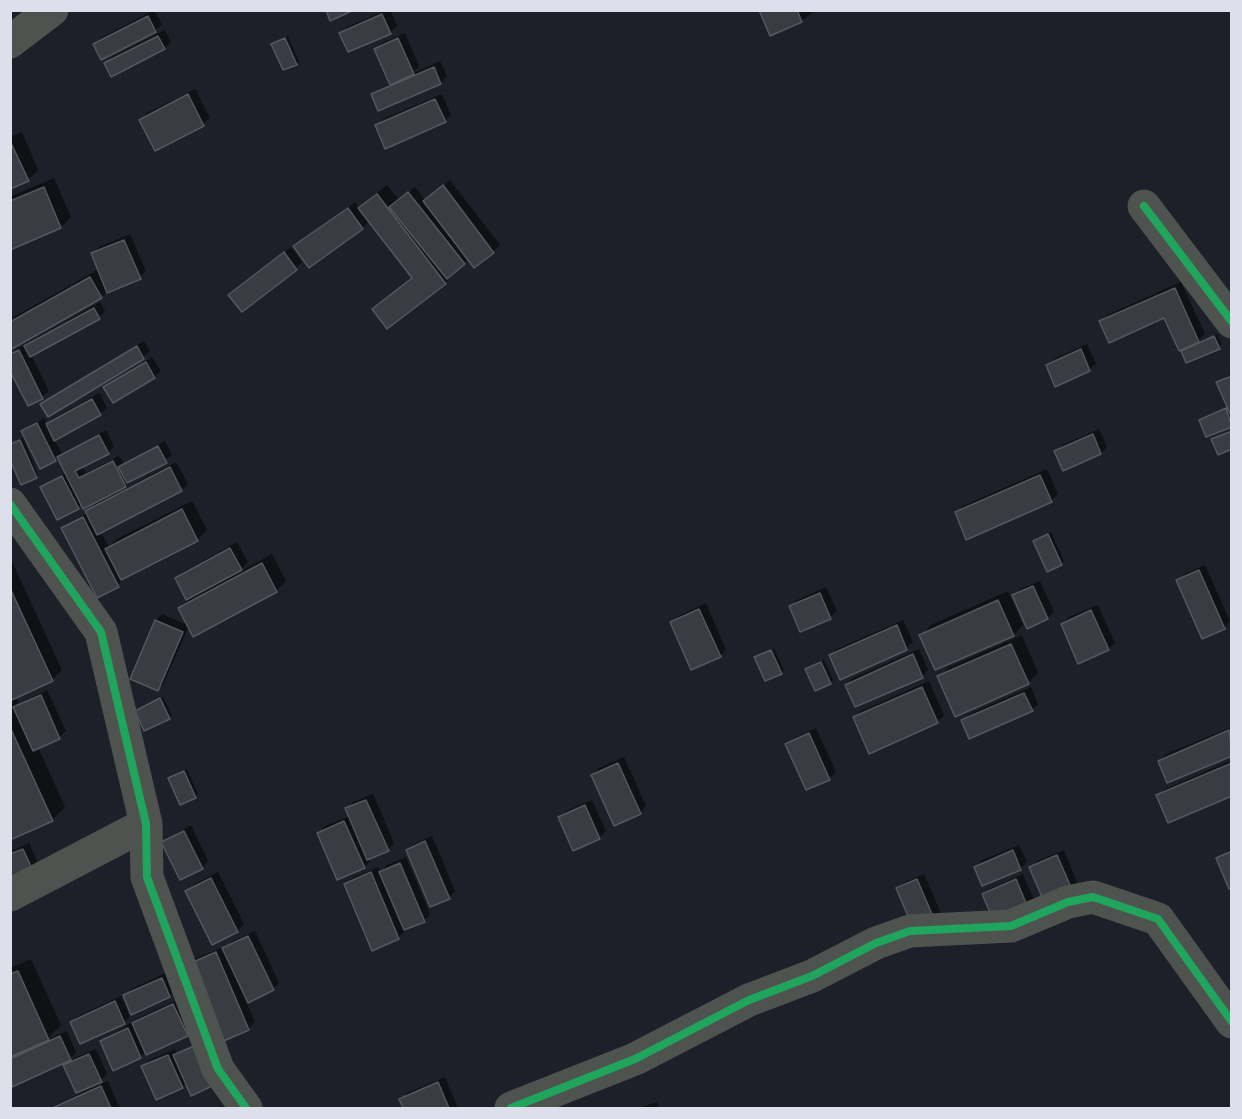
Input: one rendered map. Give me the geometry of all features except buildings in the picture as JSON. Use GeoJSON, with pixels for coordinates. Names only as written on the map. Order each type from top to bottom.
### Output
{"type":"FeatureCollection","features":[{"type":"Feature","properties":{"kind":"street"},"geometry":{"type":"LineString","coordinates":[[10,42],[52,10]]}},
{"type":"Feature","properties":{"kind":"street"},"geometry":{"type":"LineString","coordinates":[[1144,206],[1232,322]]}},
{"type":"Feature","properties":{"kind":"street"},"geometry":{"type":"LineString","coordinates":[[10,504],[100,632],[146,824],[147,877],[218,1069],[246,1108]]}},
{"type":"Feature","properties":{"kind":"street"},"geometry":{"type":"LineString","coordinates":[[10,896],[146,824]]}},
{"type":"Feature","properties":{"kind":"street"},"geometry":{"type":"LineString","coordinates":[[511,1108],[635,1059],[749,1000],[812,976],[888,939],[910,931],[1011,926],[1068,902],[1093,897],[1158,919],[1232,1022]]}},
{"type":"Feature","properties":{"kind":"cycle path"},"geometry":{"type":"LineString","coordinates":[[1144,206],[1232,322]]}},
{"type":"Feature","properties":{"kind":"cycle path"},"geometry":{"type":"LineString","coordinates":[[10,504],[101,632],[146,824],[147,877],[218,1069],[246,1108]]}},
{"type":"Feature","properties":{"kind":"cycle path"},"geometry":{"type":"LineString","coordinates":[[511,1108],[635,1059],[749,1000],[812,976],[876,943],[910,931],[1011,926],[1068,902],[1093,897],[1158,919],[1232,1022]]}}]}
